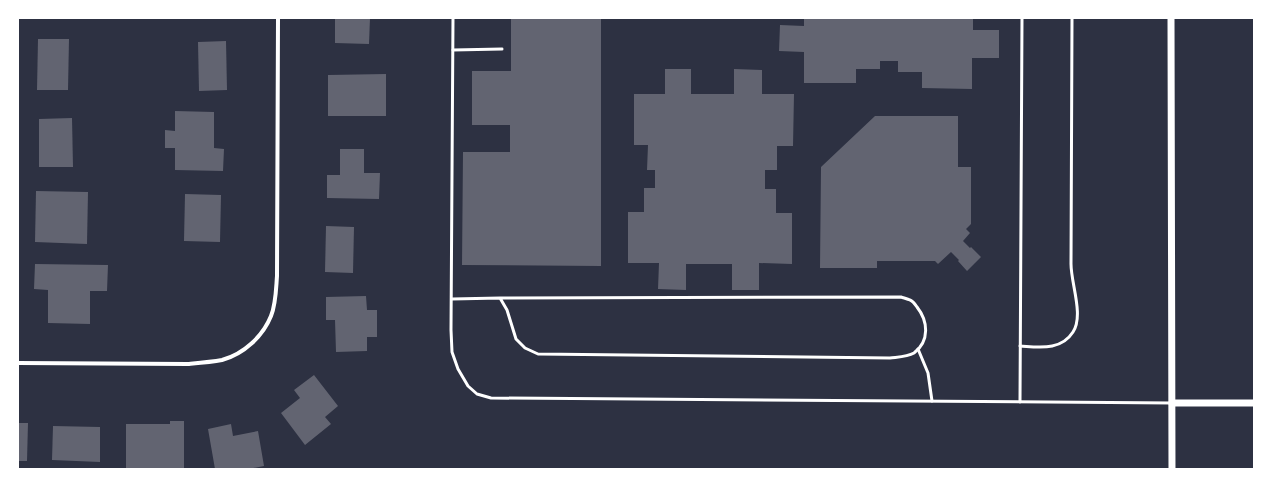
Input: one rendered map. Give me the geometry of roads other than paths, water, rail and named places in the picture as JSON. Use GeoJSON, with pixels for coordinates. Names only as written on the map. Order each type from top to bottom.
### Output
{"type":"FeatureCollection","features":[{"type":"Feature","properties":{"kind":"street"},"geometry":{"type":"LineString","coordinates":[[18,364],[188,364],[222,360],[246,348],[265,328],[271,314],[277,276],[278,18]]}},
{"type":"Feature","properties":{"kind":"street"},"geometry":{"type":"LineString","coordinates":[[1171,18],[1172,469]]}},
{"type":"Feature","properties":{"kind":"street"},"geometry":{"type":"LineString","coordinates":[[1172,403],[1254,403]]}},
{"type":"Feature","properties":{"kind":"lane"},"geometry":{"type":"LineString","coordinates":[[453,18],[452,352],[458,369],[468,386],[477,394],[491,398],[1172,403]]}},
{"type":"Feature","properties":{"kind":"lane"},"geometry":{"type":"LineString","coordinates":[[1020,402],[1022,18]]}},
{"type":"Feature","properties":{"kind":"lane"},"geometry":{"type":"LineString","coordinates":[[1020,346],[1055,346],[1064,342],[1072,333],[1077,324],[1071,270],[1072,18]]}},
{"type":"Feature","properties":{"kind":"lane"},"geometry":{"type":"LineString","coordinates":[[453,50],[502,49]]}},
{"type":"Feature","properties":{"kind":"lane"},"geometry":{"type":"LineString","coordinates":[[452,299],[500,298],[901,297],[911,300],[920,311],[924,319],[926,329],[924,341],[913,354],[890,358],[538,354],[525,348],[516,339],[507,310],[500,298]]}},
{"type":"Feature","properties":{"kind":"lane"},"geometry":{"type":"LineString","coordinates":[[918,349],[928,372],[932,401]]}}]}
